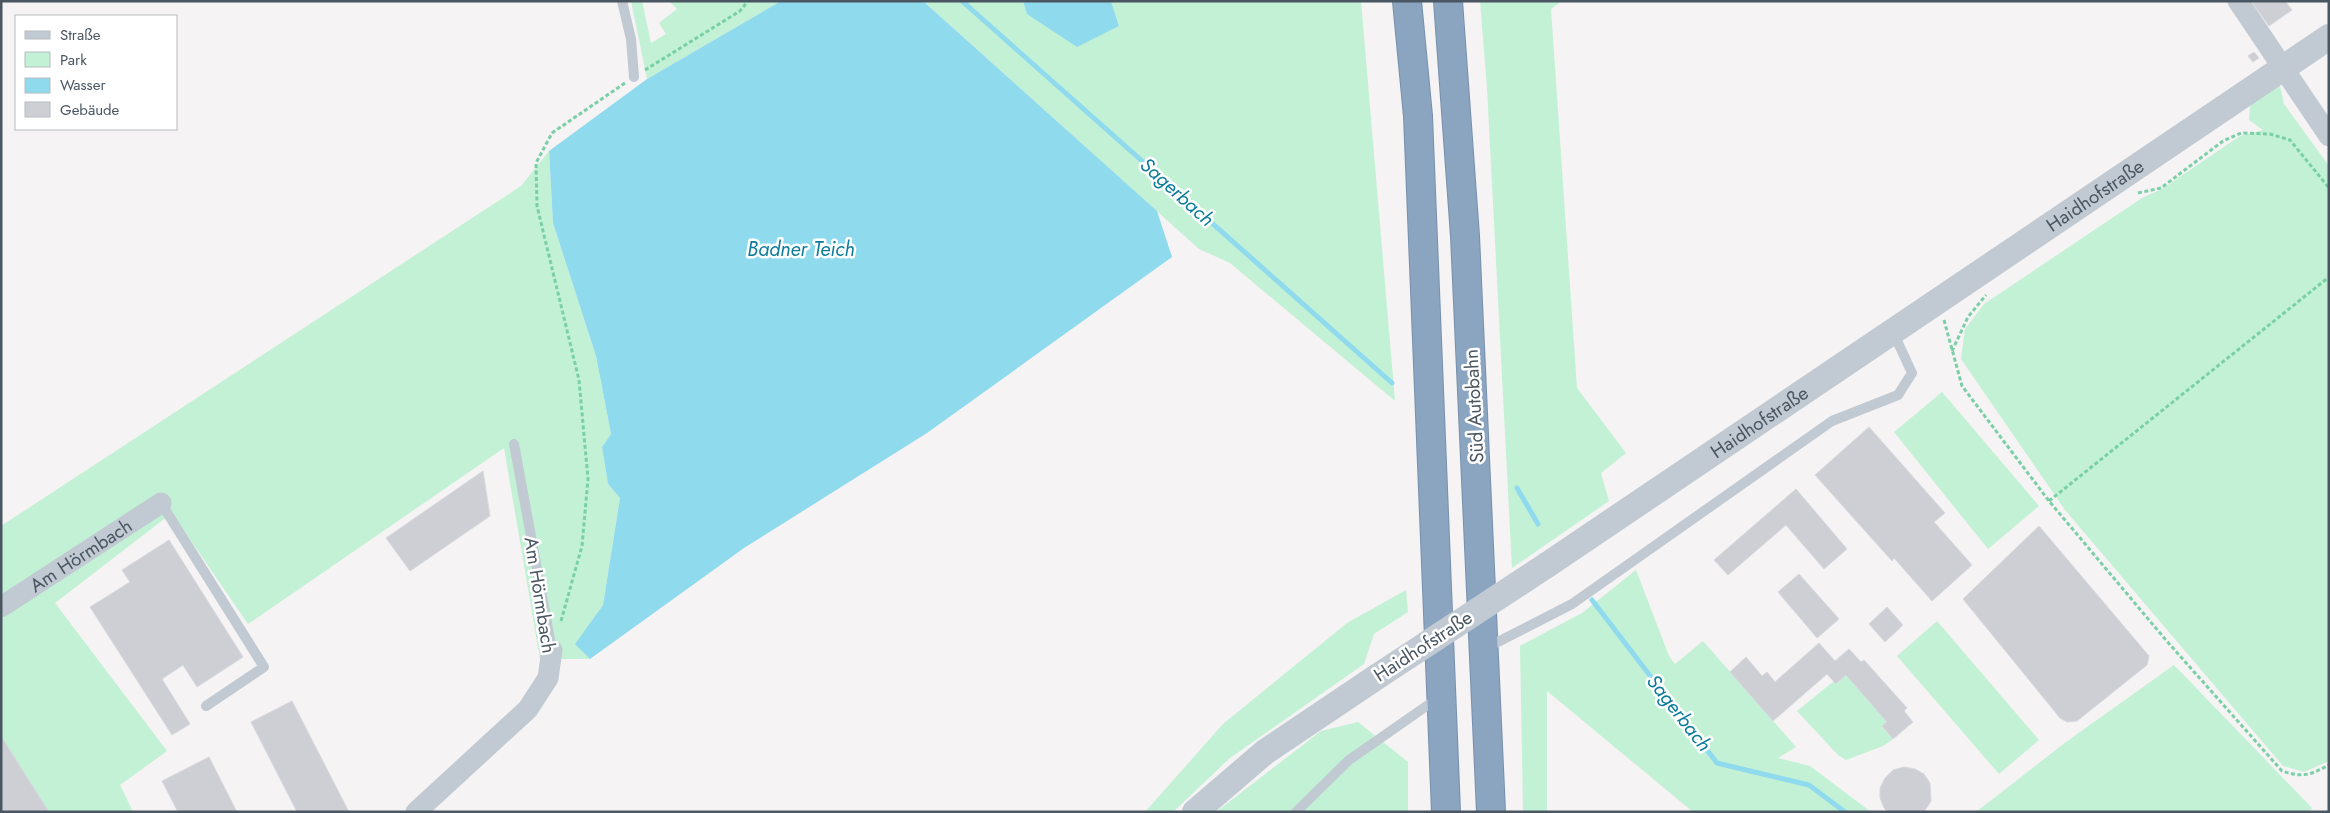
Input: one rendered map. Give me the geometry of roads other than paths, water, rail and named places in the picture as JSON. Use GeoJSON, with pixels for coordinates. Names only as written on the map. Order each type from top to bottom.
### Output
{"type":"FeatureCollection","features":[{"type":"Feature","properties":{"kind":"highway"},"geometry":{"type":"LineString","coordinates":[[1407,1],[1418,116],[1446,812]]}},
{"type":"Feature","properties":{"kind":"highway","name":"Süd Autobahn"},"geometry":{"type":"LineString","coordinates":[[1448,1],[1465,236],[1491,812]]}},
{"type":"Feature","properties":{"kind":"street"},"geometry":{"type":"LineString","coordinates":[[2238,1],[2329,136]]}},
{"type":"Feature","properties":{"kind":"street","name":"Haidhofstraße"},"geometry":{"type":"LineString","coordinates":[[1195,812],[1265,752],[1547,565],[2329,37]]}},
{"type":"Feature","properties":{"kind":"street","name":"Am Hörmbach"},"geometry":{"type":"LineString","coordinates":[[1,606],[160,503]]}},
{"type":"Feature","properties":{"kind":"street","name":"Am Hörmbach"},"geometry":{"type":"LineString","coordinates":[[416,812],[528,709],[548,678],[552,650]]}},
{"type":"Feature","properties":{"kind":"lane"},"geometry":{"type":"LineString","coordinates":[[622,1],[631,39],[634,77]]}},
{"type":"Feature","properties":{"kind":"lane"},"geometry":{"type":"LineString","coordinates":[[1485,649],[1572,604],[1832,421],[1898,395],[1912,373],[1892,331]]}},
{"type":"Feature","properties":{"kind":"lane","name":"Am Hörmbach"},"geometry":{"type":"LineString","coordinates":[[514,444],[552,650]]}},
{"type":"Feature","properties":{"kind":"lane"},"geometry":{"type":"LineString","coordinates":[[160,503],[264,667],[206,706]]}},
{"type":"Feature","properties":{"kind":"lane"},"geometry":{"type":"LineString","coordinates":[[1296,812],[1349,760],[1442,694]]}},
{"type":"Feature","properties":{"kind":"water","name":"Badner Teich"},"geometry":{"type":"Polygon","coordinates":[[[781,1],[923,1],[1157,211],[1172,257],[927,433],[744,548],[590,659],[575,644],[603,605],[620,498],[608,484],[602,447],[611,434],[596,356],[553,223],[549,151],[647,79],[781,1]]]}},
{"type":"Feature","properties":{"kind":"water"},"geometry":{"type":"Polygon","coordinates":[[[1023,1],[1111,1],[1119,26],[1077,47],[1027,14],[1023,1]]]}},
{"type":"Feature","properties":{"kind":"waterway","name":"Sagerbach"},"geometry":{"type":"LineString","coordinates":[[962,1],[1392,383]]}},
{"type":"Feature","properties":{"kind":"waterway","name":"Sagerbach"},"geometry":{"type":"LineString","coordinates":[[1517,488],[1538,524]]}},
{"type":"Feature","properties":{"kind":"waterway","name":"Sagerbach"},"geometry":{"type":"LineString","coordinates":[[1592,600],[1717,763],[1809,785],[1845,812]]}}]}
